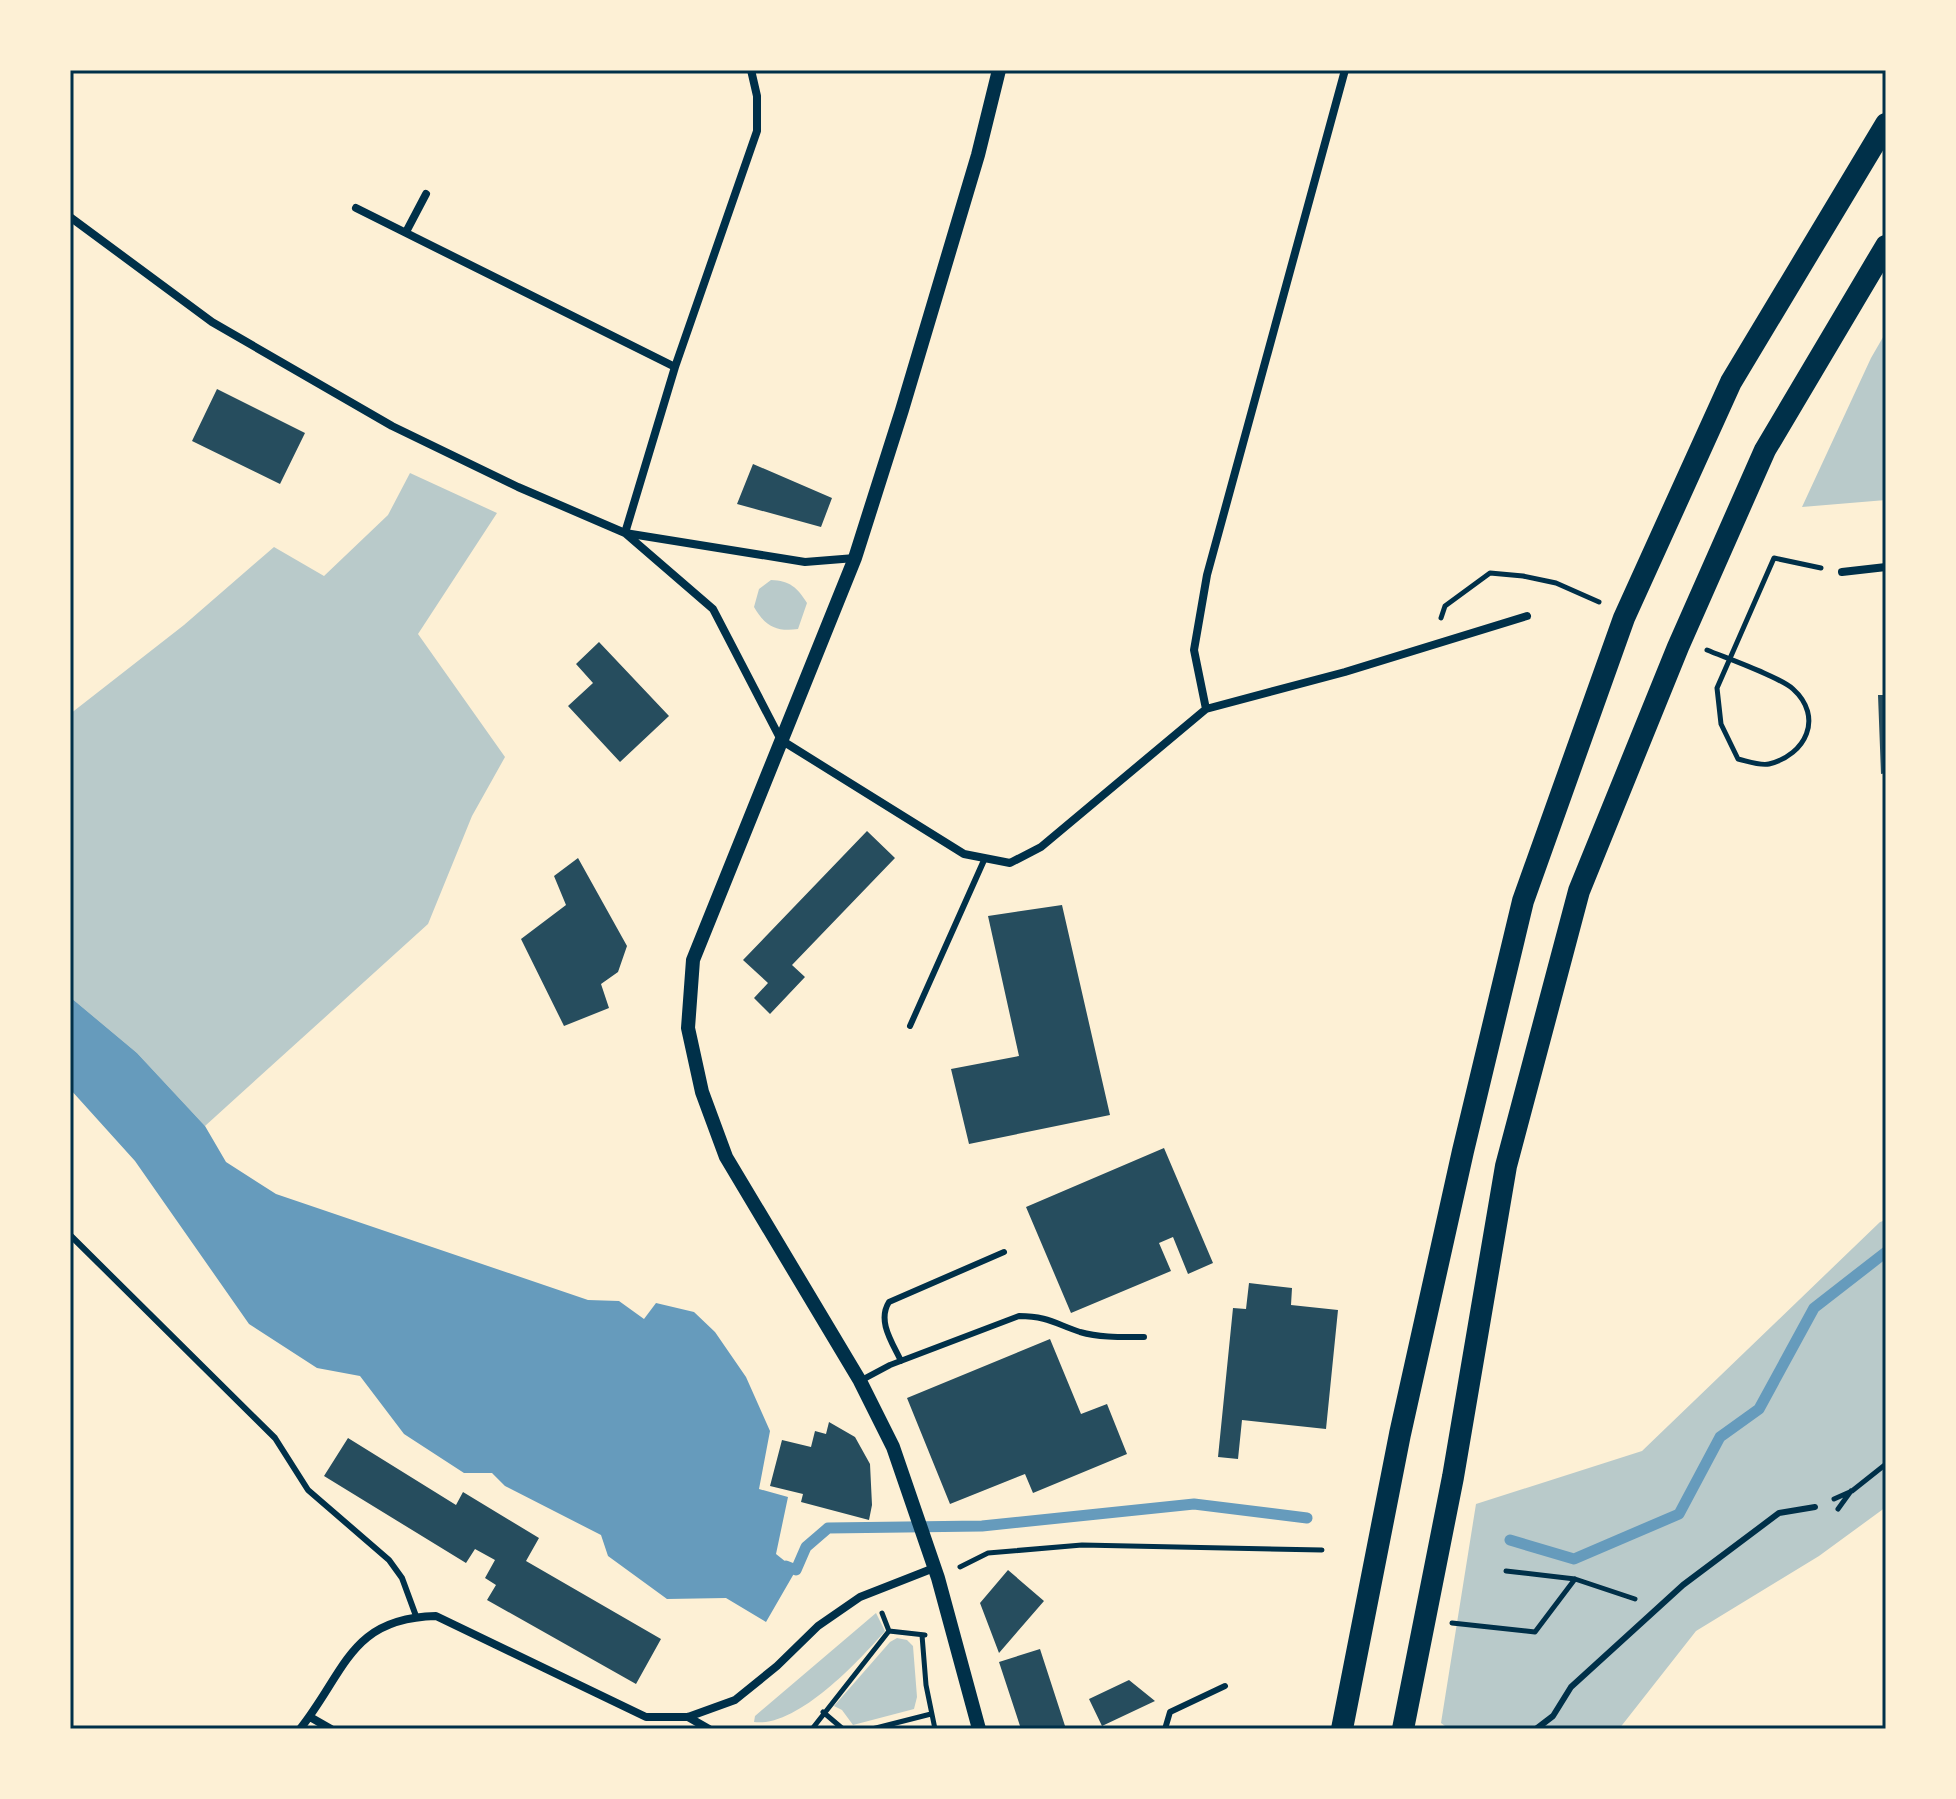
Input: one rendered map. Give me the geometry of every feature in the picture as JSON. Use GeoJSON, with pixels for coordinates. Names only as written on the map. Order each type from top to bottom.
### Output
{"type":"FeatureCollection","features":[{"type":"Feature","properties":{"kind":"highway"},"geometry":{"type":"LineString","coordinates":[[1342,1729],[1403,1419],[1523,901],[1624,618],[1731,382],[1886,124]]}},
{"type":"Feature","properties":{"kind":"highway"},"geometry":{"type":"LineString","coordinates":[[1403,1729],[1453,1477],[1506,1166],[1579,891],[1678,647],[1765,450],[1886,246]]}},
{"type":"Feature","properties":{"kind":"street"},"geometry":{"type":"LineString","coordinates":[[625,533],[675,367],[757,131],[757,96],[751,70]]}},
{"type":"Feature","properties":{"kind":"street"},"geometry":{"type":"LineString","coordinates":[[979,1729],[934,1567],[893,1447],[860,1381],[726,1157],[702,1092],[688,1028],[693,960],[855,558],[978,155],[999,70]]}},
{"type":"Feature","properties":{"kind":"street"},"geometry":{"type":"LineString","coordinates":[[1206,709],[1194,650],[1207,575],[1345,70]]}},
{"type":"Feature","properties":{"kind":"street"},"geometry":{"type":"LineString","coordinates":[[406,232],[426,194]]}},
{"type":"Feature","properties":{"kind":"street"},"geometry":{"type":"LineString","coordinates":[[356,208],[675,367]]}},
{"type":"Feature","properties":{"kind":"street"},"geometry":{"type":"LineString","coordinates":[[70,217],[212,322],[392,426],[518,487],[625,533],[805,562],[855,558]]}},
{"type":"Feature","properties":{"kind":"street"},"geometry":{"type":"LineString","coordinates":[[625,533],[713,609],[781,740],[964,854],[1010,863],[1041,847],[1206,709],[1345,672],[1527,616]]}},
{"type":"Feature","properties":{"kind":"street"},"geometry":{"type":"LineString","coordinates":[[1842,572],[1886,567]]}},
{"type":"Feature","properties":{"kind":"street"},"geometry":{"type":"LineString","coordinates":[[300,1729],[359,1642],[383,1626],[416,1616],[436,1616],[646,1717],[688,1717],[735,1700],[777,1666],[818,1626],[860,1597],[934,1567]]}},
{"type":"Feature","properties":{"kind":"street"},"geometry":{"type":"LineString","coordinates":[[310,1717],[331,1729]]}},
{"type":"Feature","properties":{"kind":"street"},"geometry":{"type":"LineString","coordinates":[[688,1717],[709,1729]]}},
{"type":"Feature","properties":{"kind":"lane"},"geometry":{"type":"LineString","coordinates":[[910,1026],[985,858]]}},
{"type":"Feature","properties":{"kind":"lane"},"geometry":{"type":"LineString","coordinates":[[70,1235],[275,1438],[308,1490],[389,1560],[402,1578],[416,1616]]}},
{"type":"Feature","properties":{"kind":"lane"},"geometry":{"type":"LineString","coordinates":[[901,1361],[885,1326],[883,1312],[889,1302],[1004,1252]]}},
{"type":"Feature","properties":{"kind":"lane"},"geometry":{"type":"LineString","coordinates":[[860,1381],[901,1361],[1019,1316],[1040,1316],[1081,1332],[1104,1337],[1144,1337]]}},
{"type":"Feature","properties":{"kind":"lane"},"geometry":{"type":"LineString","coordinates":[[1536,1729],[1553,1716],[1571,1687],[1683,1585],[1779,1513],[1815,1507]]}},
{"type":"Feature","properties":{"kind":"lane"},"geometry":{"type":"LineString","coordinates":[[1165,1729],[1170,1712],[1225,1686]]}},
{"type":"Feature","properties":{"kind":"path"},"geometry":{"type":"LineString","coordinates":[[1717,688],[1774,558],[1842,572]]}},
{"type":"Feature","properties":{"kind":"path"},"geometry":{"type":"LineString","coordinates":[[1432,643],[1445,606],[1490,573],[1523,576]]}},
{"type":"Feature","properties":{"kind":"path"},"geometry":{"type":"LineString","coordinates":[[1815,1507],[1852,1491],[1886,1464]]}},
{"type":"Feature","properties":{"kind":"path"},"geometry":{"type":"LineString","coordinates":[[934,1567],[988,1553],[1082,1545],[1322,1550]]}},
{"type":"Feature","properties":{"kind":"path"},"geometry":{"type":"LineString","coordinates":[[1506,1571],[1575,1579],[1658,1607]]}},
{"type":"Feature","properties":{"kind":"path"},"geometry":{"type":"LineString","coordinates":[[1478,1626],[1535,1632],[1575,1579]]}},
{"type":"Feature","properties":{"kind":"path"},"geometry":{"type":"LineString","coordinates":[[882,1613],[889,1631]]}},
{"type":"Feature","properties":{"kind":"path"},"geometry":{"type":"LineString","coordinates":[[889,1631],[930,1635]]}},
{"type":"Feature","properties":{"kind":"path"},"geometry":{"type":"LineString","coordinates":[[812,1729],[889,1631]]}},
{"type":"Feature","properties":{"kind":"path"},"geometry":{"type":"LineString","coordinates":[[922,1635],[935,1729]]}},
{"type":"Feature","properties":{"kind":"path"},"geometry":{"type":"LineString","coordinates":[[823,1712],[843,1729]]}},
{"type":"Feature","properties":{"kind":"path"},"geometry":{"type":"LineString","coordinates":[[872,1729],[931,1714]]}},
{"type":"Feature","properties":{"kind":"shaded area"},"geometry":{"type":"Polygon","coordinates":[[[1886,332],[1886,500],[1802,507],[1871,358],[1886,332]]]}},
{"type":"Feature","properties":{"kind":"shaded area"},"geometry":{"type":"Polygon","coordinates":[[[410,473],[497,513],[418,634],[505,757],[472,816],[428,924],[205,1126],[137,1053],[70,997],[70,714],[184,625],[274,547],[324,576],[388,515],[410,473]]]}},
{"type":"Feature","properties":{"kind":"shaded area"},"geometry":{"type":"Polygon","coordinates":[[[771,580],[792,586],[807,603],[798,629],[783,630],[772,626],[762,619],[754,607],[759,589],[771,580]]]}},
{"type":"Feature","properties":{"kind":"shaded area"},"geometry":{"type":"Polygon","coordinates":[[[1886,1220],[1886,1507],[1819,1556],[1696,1631],[1619,1729],[1449,1729],[1441,1723],[1476,1504],[1642,1451],[1880,1222],[1886,1220]]]}},
{"type":"Feature","properties":{"kind":"shaded area"},"geometry":{"type":"Polygon","coordinates":[[[876,1613],[885,1631],[844,1674],[789,1714],[771,1721],[754,1722],[755,1716],[876,1613]]]}},
{"type":"Feature","properties":{"kind":"shaded area"},"geometry":{"type":"Polygon","coordinates":[[[897,1638],[907,1640],[913,1646],[917,1697],[914,1709],[853,1725],[842,1710],[834,1706],[890,1642],[897,1638]]]}},
{"type":"Feature","properties":{"kind":"water"},"geometry":{"type":"Polygon","coordinates":[[[70,997],[137,1053],[205,1126],[226,1162],[276,1194],[588,1300],[619,1301],[644,1319],[656,1303],[694,1312],[715,1332],[746,1377],[770,1431],[759,1489],[788,1497],[776,1554],[796,1570],[766,1622],[726,1598],[667,1599],[608,1556],[601,1535],[505,1486],[492,1473],[464,1473],[404,1434],[360,1376],[317,1368],[249,1324],[135,1161],[70,1089],[70,997]]]}},
{"type":"Feature","properties":{"kind":"building"},"geometry":{"type":"Polygon","coordinates":[[[217,389],[305,433],[280,484],[192,441],[217,389]]]}},
{"type":"Feature","properties":{"kind":"building"},"geometry":{"type":"Polygon","coordinates":[[[753,464],[832,498],[821,527],[737,504],[753,464]]]}},
{"type":"Feature","properties":{"kind":"building"},"geometry":{"type":"Polygon","coordinates":[[[599,642],[669,716],[620,762],[568,706],[593,683],[576,664],[599,642]]]}},
{"type":"Feature","properties":{"kind":"building"},"geometry":{"type":"Polygon","coordinates":[[[1878,695],[1886,695],[1886,773],[1881,774],[1878,695]]]}},
{"type":"Feature","properties":{"kind":"building"},"geometry":{"type":"Polygon","coordinates":[[[867,831],[895,858],[792,965],[805,977],[770,1014],[754,998],[768,983],[743,960],[867,831]]]}},
{"type":"Feature","properties":{"kind":"building"},"geometry":{"type":"Polygon","coordinates":[[[578,858],[627,946],[618,972],[601,984],[609,1008],[564,1026],[521,939],[566,905],[554,876],[578,858]]]}},
{"type":"Feature","properties":{"kind":"building"},"geometry":{"type":"Polygon","coordinates":[[[1062,905],[1110,1115],[969,1144],[951,1069],[1019,1056],[988,916],[1062,905]]]}},
{"type":"Feature","properties":{"kind":"building"},"geometry":{"type":"Polygon","coordinates":[[[1164,1148],[1213,1263],[1188,1274],[1173,1237],[1159,1243],[1171,1271],[1071,1313],[1026,1207],[1164,1148]]]}},
{"type":"Feature","properties":{"kind":"building"},"geometry":{"type":"Polygon","coordinates":[[[1249,1283],[1292,1288],[1291,1305],[1338,1310],[1326,1429],[1242,1420],[1238,1459],[1218,1457],[1233,1308],[1246,1309],[1249,1283]]]}},
{"type":"Feature","properties":{"kind":"building"},"geometry":{"type":"Polygon","coordinates":[[[1050,1339],[1081,1414],[1107,1404],[1127,1454],[1033,1493],[1025,1474],[950,1504],[907,1398],[1050,1339]]]}},
{"type":"Feature","properties":{"kind":"building"},"geometry":{"type":"Polygon","coordinates":[[[829,1422],[855,1437],[870,1464],[872,1505],[869,1520],[801,1502],[803,1494],[770,1486],[782,1440],[811,1447],[815,1431],[826,1434],[829,1422]]]}},
{"type":"Feature","properties":{"kind":"building"},"geometry":{"type":"Polygon","coordinates":[[[348,1438],[456,1505],[463,1492],[539,1538],[526,1561],[661,1639],[636,1684],[487,1600],[496,1585],[485,1578],[495,1560],[475,1549],[466,1563],[324,1476],[348,1438]]]}},
{"type":"Feature","properties":{"kind":"building"},"geometry":{"type":"Polygon","coordinates":[[[1008,1570],[1044,1601],[999,1653],[980,1603],[1008,1570]]]}},
{"type":"Feature","properties":{"kind":"building"},"geometry":{"type":"Polygon","coordinates":[[[1040,1649],[1066,1729],[1021,1729],[999,1662],[1040,1649]]]}},
{"type":"Feature","properties":{"kind":"building"},"geometry":{"type":"Polygon","coordinates":[[[1129,1680],[1155,1701],[1102,1726],[1089,1699],[1129,1680]]]}},
{"type":"Feature","properties":{"kind":"waterway"},"geometry":{"type":"LineString","coordinates":[[1510,1540],[1574,1559],[1679,1514],[1720,1437],[1759,1409],[1814,1308],[1886,1252]]}},
{"type":"Feature","properties":{"kind":"waterway"},"geometry":{"type":"LineString","coordinates":[[786,1566],[796,1570],[806,1547],[828,1528],[982,1526],[1194,1504],[1307,1518]]}}]}
